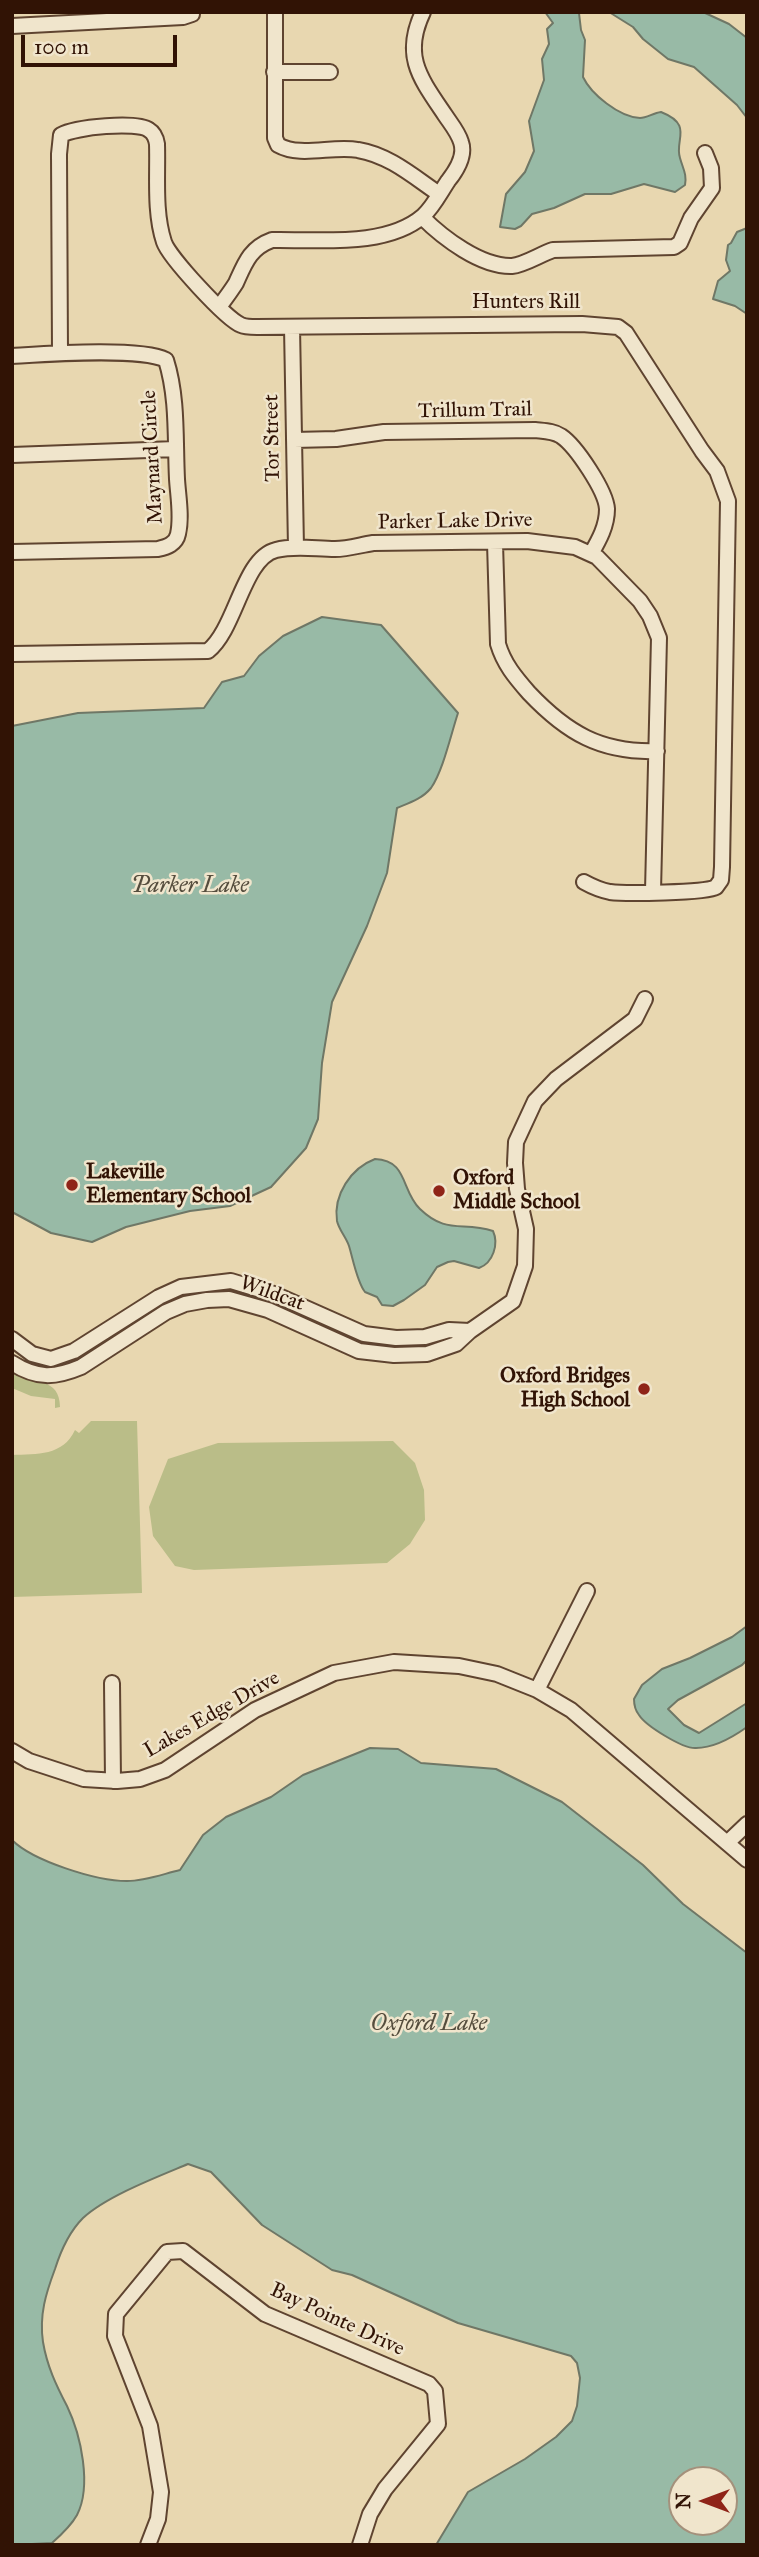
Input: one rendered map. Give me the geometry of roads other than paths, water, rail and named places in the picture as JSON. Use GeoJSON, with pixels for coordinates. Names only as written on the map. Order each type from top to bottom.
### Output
{"type":"FeatureCollection","features":[{"type":"Feature","properties":{"kind":"street"},"geometry":{"type":"LineString","coordinates":[[275,12],[275,138],[278,145],[290,150],[349,149],[369,152],[393,163],[439,194]]}},
{"type":"Feature","properties":{"kind":"street"},"geometry":{"type":"LineString","coordinates":[[219,307],[237,281],[247,257],[264,243],[272,240],[371,238],[390,234],[422,217],[457,168],[463,150],[457,132],[433,97],[414,60],[414,34],[423,12]]}},
{"type":"Feature","properties":{"kind":"street"},"geometry":{"type":"LineString","coordinates":[[12,26],[192,13]]}},
{"type":"Feature","properties":{"kind":"street"},"geometry":{"type":"LineString","coordinates":[[274,72],[330,72]]}},
{"type":"Feature","properties":{"kind":"street","name":"Hunters Rill"},"geometry":{"type":"LineString","coordinates":[[60,353],[59,154],[61,135],[83,127],[147,128],[155,136],[159,206],[165,245],[175,260],[219,307],[240,325],[292,327],[582,324],[618,327],[626,333],[702,451],[718,471],[724,485],[729,512],[721,880],[711,890],[613,893],[594,889],[584,882]]}},
{"type":"Feature","properties":{"kind":"street"},"geometry":{"type":"LineString","coordinates":[[422,217],[454,244],[470,253],[504,265],[522,263],[535,255],[553,250],[674,247],[680,243],[691,218],[712,188],[711,168],[705,153]]}},
{"type":"Feature","properties":{"kind":"street","name":"Tor Street"},"geometry":{"type":"LineString","coordinates":[[292,327],[296,548]]}},
{"type":"Feature","properties":{"kind":"street","name":"Maynard Circle"},"geometry":{"type":"LineString","coordinates":[[12,356],[60,353],[151,354],[166,360],[175,411],[178,536],[170,546],[158,549],[12,552]]}},
{"type":"Feature","properties":{"kind":"street","name":"Trillum Trail"},"geometry":{"type":"LineString","coordinates":[[294,440],[336,439],[384,432],[553,432],[562,436],[576,450],[605,498],[606,518],[602,535],[591,554]]}},
{"type":"Feature","properties":{"kind":"street"},"geometry":{"type":"LineString","coordinates":[[12,455],[176,449]]}},
{"type":"Feature","properties":{"kind":"street","name":"Parker Lake Drive"},"geometry":{"type":"LineString","coordinates":[[12,654],[208,651],[217,644],[227,628],[260,560],[273,550],[348,548],[373,543],[555,543],[575,547],[597,557],[640,601],[659,638],[653,891]]}},
{"type":"Feature","properties":{"kind":"street"},"geometry":{"type":"LineString","coordinates":[[495,543],[498,643],[503,659],[515,678],[557,722],[582,736],[601,745],[631,752],[657,751]]}},
{"type":"Feature","properties":{"kind":"street","name":"Wildcat"},"geometry":{"type":"LineString","coordinates":[[12,1363],[25,1371],[51,1377],[67,1373],[81,1367],[166,1312],[185,1304],[229,1299],[268,1310],[359,1351],[394,1355],[427,1354],[456,1344],[513,1301],[525,1266],[526,1229],[517,1189],[516,1142],[535,1101],[556,1079],[635,1018],[645,999]]}},
{"type":"Feature","properties":{"kind":"street","name":"Wildcat"},"geometry":{"type":"LineString","coordinates":[[61,1355],[74,1351],[159,1297],[181,1287],[206,1282],[231,1281],[274,1294],[364,1334],[396,1338],[449,1330],[470,1331]]}},
{"type":"Feature","properties":{"kind":"street"},"geometry":{"type":"LineString","coordinates":[[12,1339],[32,1354],[51,1359],[61,1355],[67,1373]]}},
{"type":"Feature","properties":{"kind":"street"},"geometry":{"type":"LineString","coordinates":[[537,1690],[586,1591]]}},
{"type":"Feature","properties":{"kind":"street","name":"Lakes Edge Drive"},"geometry":{"type":"LineString","coordinates":[[12,1751],[29,1761],[84,1779],[140,1779],[165,1770],[255,1710],[334,1673],[394,1662],[459,1666],[498,1674],[537,1690],[571,1710],[747,1860]]}},
{"type":"Feature","properties":{"kind":"street"},"geometry":{"type":"LineString","coordinates":[[112,1683],[113,1781]]}},
{"type":"Feature","properties":{"kind":"street"},"geometry":{"type":"LineString","coordinates":[[727,1843],[747,1824]]}},
{"type":"Feature","properties":{"kind":"street","name":"Bay Pointe Drive"},"geometry":{"type":"LineString","coordinates":[[148,2545],[158,2519],[161,2492],[150,2426],[115,2336],[116,2315],[167,2252],[183,2252],[265,2314],[429,2384],[435,2391],[438,2424],[385,2489],[370,2514],[360,2545]]}},
{"type":"Feature","properties":{"kind":"water"},"geometry":{"type":"Polygon","coordinates":[[[545,12],[581,12],[581,30],[585,40],[583,77],[599,97],[632,117],[643,118],[661,112],[677,122],[681,133],[679,151],[685,185],[675,192],[644,184],[611,194],[585,194],[554,208],[532,214],[515,229],[500,227],[506,194],[525,172],[534,151],[529,121],[544,80],[542,59],[549,44],[547,29],[553,23],[545,12]]]}},
{"type":"Feature","properties":{"kind":"water"},"geometry":{"type":"Polygon","coordinates":[[[609,12],[703,12],[729,24],[747,38],[747,118],[737,105],[694,67],[668,59],[643,39],[633,27],[609,12]]]}},
{"type":"Feature","properties":{"kind":"water"},"geometry":{"type":"Polygon","coordinates":[[[747,228],[747,314],[735,306],[713,299],[718,281],[730,271],[726,260],[728,245],[737,232],[747,228]]]}},
{"type":"Feature","properties":{"kind":"water","name":"Parker Lake"},"geometry":{"type":"Polygon","coordinates":[[[322,617],[381,625],[458,713],[443,762],[431,788],[419,798],[397,808],[387,873],[367,926],[332,1002],[322,1063],[318,1119],[306,1148],[271,1187],[230,1206],[190,1211],[126,1227],[92,1242],[51,1233],[12,1212],[12,726],[78,713],[204,708],[222,682],[244,676],[259,656],[283,636],[322,617]]]}},
{"type":"Feature","properties":{"kind":"water"},"geometry":{"type":"Polygon","coordinates":[[[375,1159],[386,1161],[399,1171],[414,1202],[438,1222],[493,1231],[495,1247],[488,1262],[479,1268],[454,1261],[437,1267],[425,1285],[393,1306],[382,1305],[377,1297],[365,1292],[357,1276],[348,1243],[338,1224],[336,1211],[341,1192],[351,1176],[375,1159]]]}},
{"type":"Feature","properties":{"kind":"water"},"geometry":{"type":"Polygon","coordinates":[[[747,1626],[747,1660],[678,1700],[668,1709],[684,1725],[699,1733],[747,1703],[747,1727],[723,1741],[696,1748],[674,1741],[643,1720],[634,1701],[642,1685],[662,1669],[732,1637],[747,1626]]]}},
{"type":"Feature","properties":{"kind":"water","name":"Oxford Lake"},"geometry":{"type":"Polygon","coordinates":[[[370,1748],[398,1749],[421,1763],[496,1769],[562,1802],[643,1865],[683,1904],[747,1953],[747,2545],[436,2545],[468,2492],[525,2459],[556,2437],[572,2421],[577,2406],[580,2378],[577,2363],[571,2356],[458,2323],[352,2275],[332,2270],[262,2225],[211,2172],[188,2164],[133,2188],[93,2210],[78,2223],[63,2248],[46,2296],[42,2332],[49,2367],[77,2431],[83,2460],[84,2490],[77,2515],[52,2543],[12,2545],[12,1840],[34,1855],[83,1874],[114,1880],[147,1879],[180,1870],[203,1835],[226,1817],[271,1797],[303,1775],[370,1748]]]}},
{"type":"Feature","properties":{"kind":"place","name":"Lakeville Elementary School"},"geometry":{"type":"Point","coordinates":[72,1185]}},
{"type":"Feature","properties":{"kind":"place","name":"Oxford Middle School"},"geometry":{"type":"Point","coordinates":[439,1191]}},
{"type":"Feature","properties":{"kind":"place","name":"Oxford Bridges High School"},"geometry":{"type":"Point","coordinates":[644,1389]}}]}
